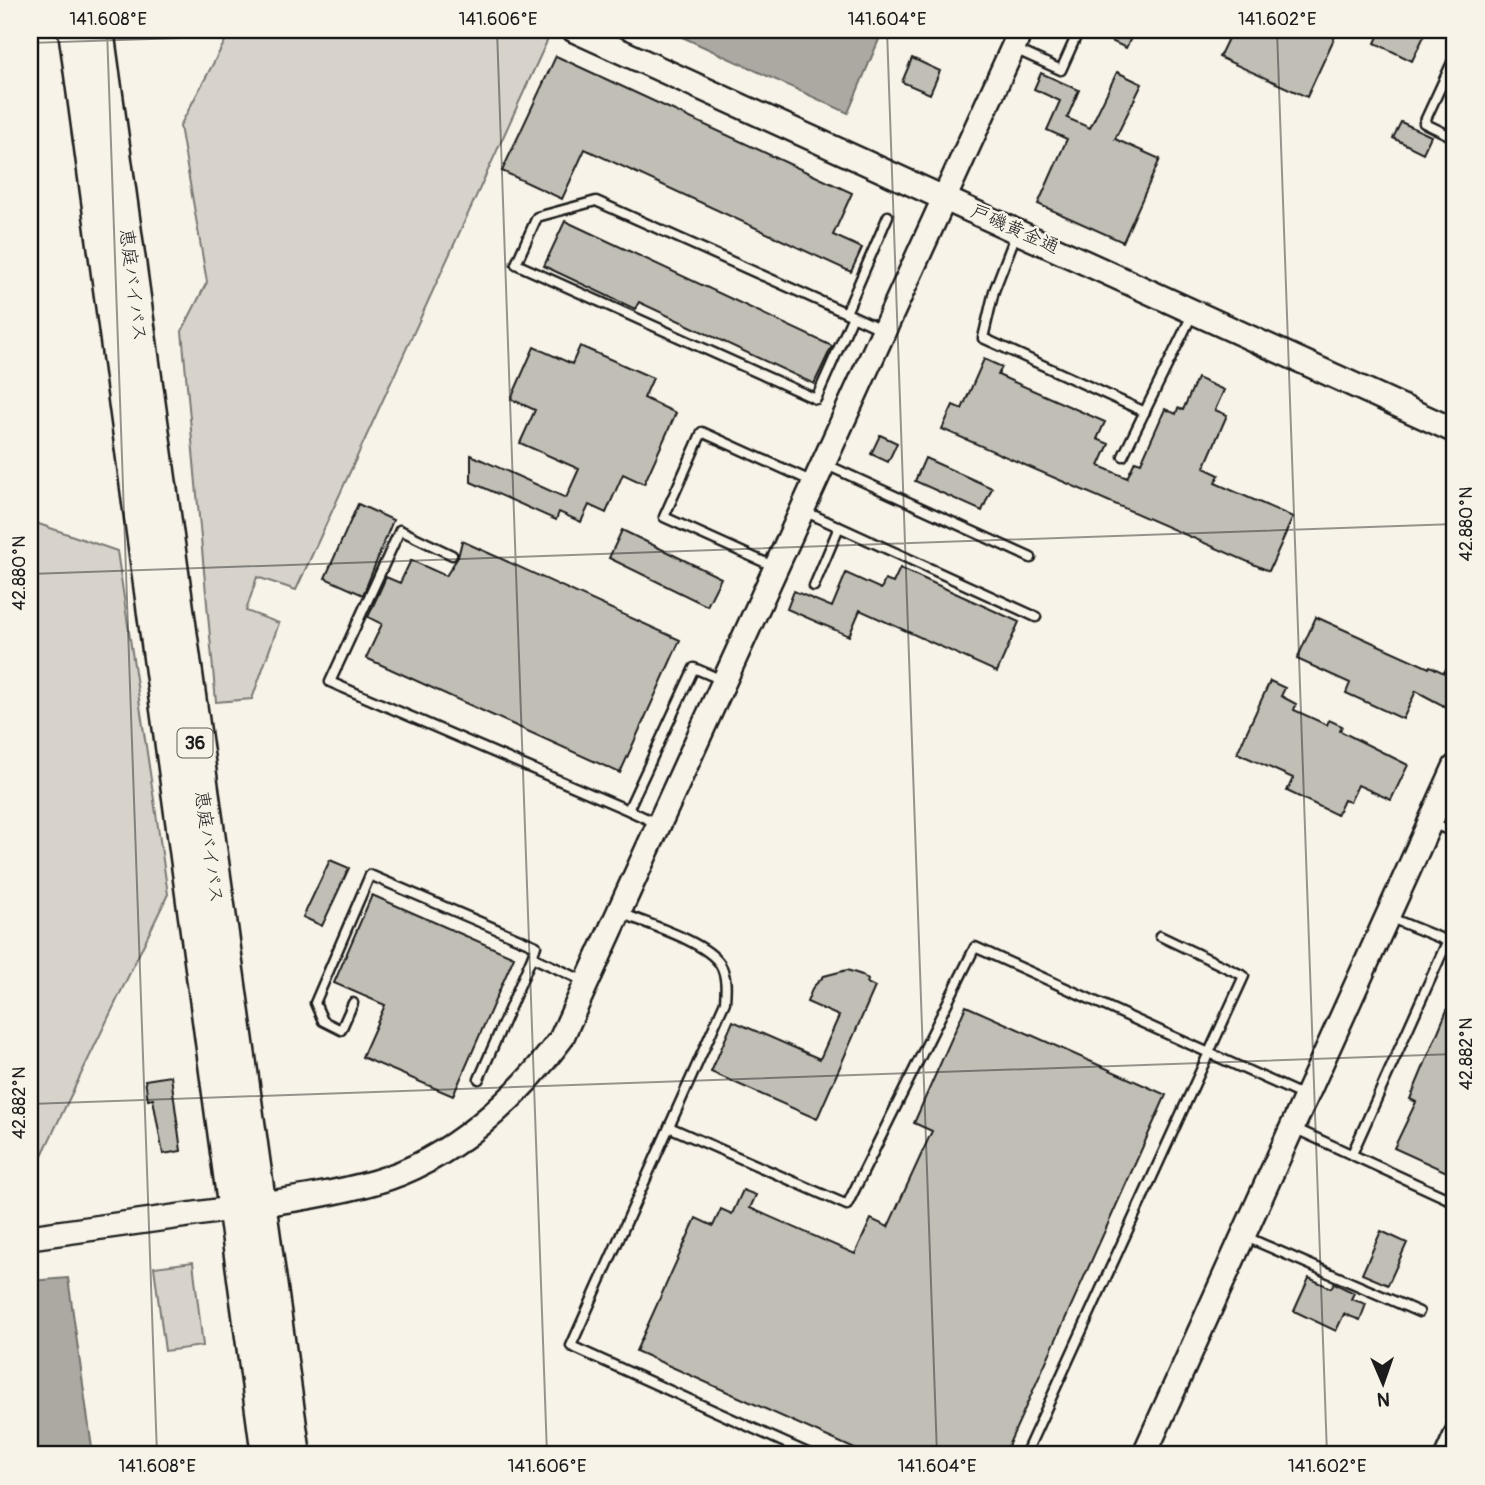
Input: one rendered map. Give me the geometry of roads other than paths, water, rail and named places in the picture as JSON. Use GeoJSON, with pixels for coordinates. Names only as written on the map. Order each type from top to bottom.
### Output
{"type":"FeatureCollection","features":[{"type":"Feature","properties":{"kind":"highway","name":"恵庭バイパス"},"geometry":{"type":"LineString","coordinates":[[74,30],[246,1207],[295,1455]]}},
{"type":"Feature","properties":{"kind":"highway","name":"恵庭バイパス"},"geometry":{"type":"LineString","coordinates":[[98,30],[246,1207],[267,1455]]}},
{"type":"Feature","properties":{"kind":"street","name":"戸磯黄金通"},"geometry":{"type":"LineString","coordinates":[[574,30],[1455,431]]}},
{"type":"Feature","properties":{"kind":"street"},"geometry":{"type":"LineString","coordinates":[[30,1237],[246,1207],[378,1181],[434,1155],[472,1131],[507,1104],[533,1076],[561,1039],[1017,39]]}},
{"type":"Feature","properties":{"kind":"street"},"geometry":{"type":"LineString","coordinates":[[1144,1455],[1455,767]]}},
{"type":"Feature","properties":{"kind":"lane"},"geometry":{"type":"LineString","coordinates":[[1017,39],[1061,69],[1079,30]]}},
{"type":"Feature","properties":{"kind":"lane"},"geometry":{"type":"LineString","coordinates":[[1455,56],[1424,122],[1455,138]]}},
{"type":"Feature","properties":{"kind":"lane"},"geometry":{"type":"LineString","coordinates":[[883,330],[850,315],[596,201],[537,217],[516,264],[816,398],[850,315],[888,216]]}},
{"type":"Feature","properties":{"kind":"lane"},"geometry":{"type":"LineString","coordinates":[[1018,230],[994,291],[983,338],[1145,412]]}},
{"type":"Feature","properties":{"kind":"lane"},"geometry":{"type":"LineString","coordinates":[[1123,456],[1194,310]]}},
{"type":"Feature","properties":{"kind":"lane"},"geometry":{"type":"LineString","coordinates":[[775,567],[664,517],[702,432],[818,473],[1031,558]]}},
{"type":"Feature","properties":{"kind":"lane"},"geometry":{"type":"LineString","coordinates":[[801,510],[1035,617]]}},
{"type":"Feature","properties":{"kind":"lane"},"geometry":{"type":"LineString","coordinates":[[814,586],[839,527]]}},
{"type":"Feature","properties":{"kind":"lane"},"geometry":{"type":"LineString","coordinates":[[452,555],[400,530],[330,682],[658,824]]}},
{"type":"Feature","properties":{"kind":"lane"},"geometry":{"type":"LineString","coordinates":[[628,810],[694,668],[723,681]]}},
{"type":"Feature","properties":{"kind":"lane"},"geometry":{"type":"LineString","coordinates":[[1431,822],[1455,833]]}},
{"type":"Feature","properties":{"kind":"lane"},"geometry":{"type":"LineString","coordinates":[[354,1003],[341,1030],[323,1021],[315,1003],[370,875],[536,946],[479,1079]]}},
{"type":"Feature","properties":{"kind":"lane"},"geometry":{"type":"LineString","coordinates":[[618,912],[707,950],[720,965],[726,982],[725,1002],[570,1346],[812,1455]]}},
{"type":"Feature","properties":{"kind":"lane"},"geometry":{"type":"LineString","coordinates":[[1352,1154],[1452,942],[1388,917]]}},
{"type":"Feature","properties":{"kind":"lane"},"geometry":{"type":"LineString","coordinates":[[1025,1455],[1244,976],[1160,936]]}},
{"type":"Feature","properties":{"kind":"lane"},"geometry":{"type":"LineString","coordinates":[[669,1126],[847,1205],[975,947],[1307,1097]]}},
{"type":"Feature","properties":{"kind":"lane"},"geometry":{"type":"LineString","coordinates":[[532,957],[587,982]]}},
{"type":"Feature","properties":{"kind":"lane"},"geometry":{"type":"LineString","coordinates":[[1293,1127],[1455,1202]]}},
{"type":"Feature","properties":{"kind":"lane"},"geometry":{"type":"LineString","coordinates":[[1243,1236],[1419,1312]]}},
{"type":"Feature","properties":{"kind":"lane"},"geometry":{"type":"LineString","coordinates":[[1439,1455],[1455,1419]]}}]}
